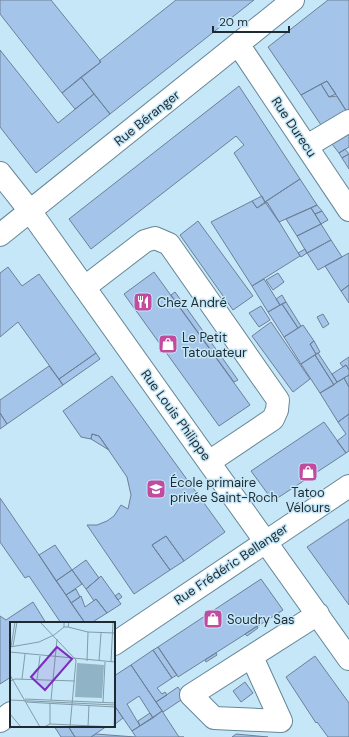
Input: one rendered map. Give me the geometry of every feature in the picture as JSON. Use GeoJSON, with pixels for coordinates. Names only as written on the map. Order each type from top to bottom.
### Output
{"type":"FeatureCollection","features":[{"type":"Feature","properties":{"kind":"street","name":"Rue Béranger"},"geometry":{"type":"LineString","coordinates":[[0,235],[293,0]]}},
{"type":"Feature","properties":{"kind":"street","name":"Rue Durecu"},"geometry":{"type":"LineString","coordinates":[[238,44],[349,210]]}},
{"type":"Feature","properties":{"kind":"street"},"geometry":{"type":"LineString","coordinates":[[307,146],[349,121]]}},
{"type":"Feature","properties":{"kind":"street","name":"Rue Louis Philippe"},"geometry":{"type":"LineString","coordinates":[[0,173],[30,211],[349,659]]}},
{"type":"Feature","properties":{"kind":"street"},"geometry":{"type":"LineString","coordinates":[[84,287],[145,241],[155,238],[169,244],[278,400],[277,410],[273,419],[209,462]]}},
{"type":"Feature","properties":{"kind":"street","name":"Rue Frédéric Bellanger"},"geometry":{"type":"LineString","coordinates":[[115,643],[349,486]]}},
{"type":"Feature","properties":{"kind":"street"},"geometry":{"type":"LineString","coordinates":[[252,657],[318,614]]}},
{"type":"Feature","properties":{"kind":"street"},"geometry":{"type":"LineString","coordinates":[[0,721],[10,714]]}},
{"type":"Feature","properties":{"kind":"building"},"geometry":{"type":"Polygon","coordinates":[[[0,0],[51,0],[101,62],[62,93],[0,14],[0,0]]]}},
{"type":"Feature","properties":{"kind":"building"},"geometry":{"type":"Polygon","coordinates":[[[176,0],[254,0],[110,114],[81,77],[176,0]]]}},
{"type":"Feature","properties":{"kind":"building"},"geometry":{"type":"Polygon","coordinates":[[[328,0],[349,0],[349,110],[347,112],[327,81],[301,95],[268,47],[328,0]]]}},
{"type":"Feature","properties":{"kind":"building"},"geometry":{"type":"Polygon","coordinates":[[[0,50],[58,123],[94,94],[110,114],[36,173],[0,127],[0,50]]]}},
{"type":"Feature","properties":{"kind":"building"},"geometry":{"type":"Polygon","coordinates":[[[81,77],[94,94],[75,109],[62,93],[81,77]]]}},
{"type":"Feature","properties":{"kind":"building"},"geometry":{"type":"Polygon","coordinates":[[[327,81],[336,94],[329,97],[321,84],[327,81]]]}},
{"type":"Feature","properties":{"kind":"building"},"geometry":{"type":"Polygon","coordinates":[[[321,84],[329,97],[337,96],[347,112],[321,125],[301,95],[321,84]]]}},
{"type":"Feature","properties":{"kind":"building"},"geometry":{"type":"Polygon","coordinates":[[[239,86],[300,179],[265,202],[234,153],[244,145],[236,136],[91,249],[69,219],[239,86]]]}},
{"type":"Feature","properties":{"kind":"building"},"geometry":{"type":"Polygon","coordinates":[[[349,134],[349,147],[339,153],[332,144],[349,134]]]}},
{"type":"Feature","properties":{"kind":"building"},"geometry":{"type":"Polygon","coordinates":[[[345,149],[349,154],[342,158],[339,153],[345,149]]]}},
{"type":"Feature","properties":{"kind":"building"},"geometry":{"type":"Polygon","coordinates":[[[349,154],[349,169],[342,158],[349,154]]]}},
{"type":"Feature","properties":{"kind":"building"},"geometry":{"type":"Polygon","coordinates":[[[300,179],[317,205],[279,222],[265,202],[300,179]]]}},
{"type":"Feature","properties":{"kind":"building"},"geometry":{"type":"Polygon","coordinates":[[[262,196],[265,202],[257,208],[252,201],[262,196]]]}},
{"type":"Feature","properties":{"kind":"building"},"geometry":{"type":"Polygon","coordinates":[[[252,201],[257,208],[267,202],[300,256],[252,286],[211,222],[252,201]]]}},
{"type":"Feature","properties":{"kind":"building"},"geometry":{"type":"Polygon","coordinates":[[[317,205],[322,211],[315,214],[311,208],[317,205]]]}},
{"type":"Feature","properties":{"kind":"building"},"geometry":{"type":"Polygon","coordinates":[[[311,208],[321,224],[297,236],[286,219],[311,208]]]}},
{"type":"Feature","properties":{"kind":"building"},"geometry":{"type":"Polygon","coordinates":[[[322,211],[328,220],[321,224],[315,214],[322,211]]]}},
{"type":"Feature","properties":{"kind":"building"},"geometry":{"type":"Polygon","coordinates":[[[198,221],[253,296],[233,310],[180,235],[198,221]]]}},
{"type":"Feature","properties":{"kind":"building"},"geometry":{"type":"Polygon","coordinates":[[[321,224],[331,240],[307,253],[297,236],[321,224]]]}},
{"type":"Feature","properties":{"kind":"building"},"geometry":{"type":"Polygon","coordinates":[[[331,240],[342,257],[318,270],[307,253],[331,240]]]}},
{"type":"Feature","properties":{"kind":"building"},"geometry":{"type":"Polygon","coordinates":[[[305,249],[307,253],[301,257],[298,253],[305,249]]]}},
{"type":"Feature","properties":{"kind":"building"},"geometry":{"type":"Polygon","coordinates":[[[349,253],[349,285],[341,291],[325,266],[349,253]]]}},
{"type":"Feature","properties":{"kind":"building"},"geometry":{"type":"Polygon","coordinates":[[[8,267],[22,286],[39,274],[96,353],[59,379],[18,322],[0,337],[0,273],[8,267]]]}},
{"type":"Feature","properties":{"kind":"building"},"geometry":{"type":"Polygon","coordinates":[[[154,272],[250,405],[219,426],[124,294],[154,272]]]}},
{"type":"Feature","properties":{"kind":"building"},"geometry":{"type":"Polygon","coordinates":[[[278,273],[284,282],[273,290],[266,280],[278,273]]]}},
{"type":"Feature","properties":{"kind":"building"},"geometry":{"type":"Polygon","coordinates":[[[264,279],[280,305],[268,312],[252,286],[264,279]]]}},
{"type":"Feature","properties":{"kind":"building"},"geometry":{"type":"Polygon","coordinates":[[[349,285],[349,303],[341,291],[349,285]]]}},
{"type":"Feature","properties":{"kind":"building"},"geometry":{"type":"Polygon","coordinates":[[[175,292],[238,380],[234,382],[171,295],[175,292]]]}},
{"type":"Feature","properties":{"kind":"building"},"geometry":{"type":"Polygon","coordinates":[[[282,295],[286,302],[280,305],[276,299],[282,295]]]}},
{"type":"Feature","properties":{"kind":"building"},"geometry":{"type":"Polygon","coordinates":[[[286,302],[301,326],[298,328],[282,304],[286,302]]]}},
{"type":"Feature","properties":{"kind":"building"},"geometry":{"type":"Polygon","coordinates":[[[282,304],[298,328],[284,337],[268,312],[282,304]]]}},
{"type":"Feature","properties":{"kind":"building"},"geometry":{"type":"Polygon","coordinates":[[[261,306],[270,320],[259,327],[249,313],[261,306]]]}},
{"type":"Feature","properties":{"kind":"building"},"geometry":{"type":"Polygon","coordinates":[[[323,314],[329,324],[323,328],[317,317],[323,314]]]}},
{"type":"Feature","properties":{"kind":"building"},"geometry":{"type":"Polygon","coordinates":[[[271,322],[310,379],[293,392],[252,336],[271,322]]]}},
{"type":"Feature","properties":{"kind":"building"},"geometry":{"type":"Polygon","coordinates":[[[303,325],[314,341],[310,344],[316,354],[301,364],[284,337],[303,325]]]}},
{"type":"Feature","properties":{"kind":"building"},"geometry":{"type":"Polygon","coordinates":[[[314,341],[320,352],[316,354],[310,344],[314,341]]]}},
{"type":"Feature","properties":{"kind":"building"},"geometry":{"type":"Polygon","coordinates":[[[96,353],[100,359],[63,385],[59,379],[96,353]]]}},
{"type":"Feature","properties":{"kind":"building"},"geometry":{"type":"Polygon","coordinates":[[[318,353],[337,382],[334,385],[315,355],[318,353]]]}},
{"type":"Feature","properties":{"kind":"building"},"geometry":{"type":"Polygon","coordinates":[[[315,355],[334,385],[320,393],[301,364],[315,355]]]}},
{"type":"Feature","properties":{"kind":"building"},"geometry":{"type":"Polygon","coordinates":[[[349,357],[349,370],[346,365],[343,367],[340,363],[349,357]]]}},
{"type":"Feature","properties":{"kind":"building"},"geometry":{"type":"Polygon","coordinates":[[[346,365],[349,370],[349,375],[337,382],[332,374],[346,365]]]}},
{"type":"Feature","properties":{"kind":"building"},"geometry":{"type":"Polygon","coordinates":[[[49,366],[63,385],[7,424],[0,413],[0,400],[49,366]]]}},
{"type":"Feature","properties":{"kind":"building"},"geometry":{"type":"Polygon","coordinates":[[[349,375],[349,387],[344,378],[349,375]]]}},
{"type":"Feature","properties":{"kind":"building"},"geometry":{"type":"Polygon","coordinates":[[[112,376],[225,532],[184,561],[166,536],[152,545],[170,570],[134,594],[87,525],[97,525],[107,521],[114,516],[121,505],[128,509],[131,495],[127,477],[99,436],[92,434],[91,439],[81,437],[63,411],[112,376]]]}},
{"type":"Feature","properties":{"kind":"building"},"geometry":{"type":"Polygon","coordinates":[[[344,378],[349,387],[349,414],[338,422],[320,393],[344,378]]]}},
{"type":"Feature","properties":{"kind":"building"},"geometry":{"type":"Polygon","coordinates":[[[0,413],[7,424],[0,429],[0,413]]]}},
{"type":"Feature","properties":{"kind":"building"},"geometry":{"type":"Polygon","coordinates":[[[349,414],[349,451],[346,453],[337,441],[346,434],[338,422],[349,414]]]}},
{"type":"Feature","properties":{"kind":"building"},"geometry":{"type":"Polygon","coordinates":[[[324,422],[346,453],[273,501],[251,471],[324,422]]]}},
{"type":"Feature","properties":{"kind":"building"},"geometry":{"type":"Polygon","coordinates":[[[92,434],[99,436],[109,450],[91,439],[92,434]]]}},
{"type":"Feature","properties":{"kind":"building"},"geometry":{"type":"Polygon","coordinates":[[[0,498],[84,622],[60,622],[29,576],[25,578],[0,542],[0,498]]]}},
{"type":"Feature","properties":{"kind":"building"},"geometry":{"type":"Polygon","coordinates":[[[349,519],[349,605],[307,547],[349,519]]]}},
{"type":"Feature","properties":{"kind":"building"},"geometry":{"type":"Polygon","coordinates":[[[166,536],[184,561],[170,570],[152,545],[166,536]]]}},
{"type":"Feature","properties":{"kind":"building"},"geometry":{"type":"Polygon","coordinates":[[[55,545],[72,570],[56,581],[39,555],[55,545]]]}},
{"type":"Feature","properties":{"kind":"building"},"geometry":{"type":"Polygon","coordinates":[[[86,560],[99,578],[86,589],[72,570],[86,560]]]}},
{"type":"Feature","properties":{"kind":"building"},"geometry":{"type":"Polygon","coordinates":[[[72,570],[82,584],[66,595],[56,581],[72,570]]]}},
{"type":"Feature","properties":{"kind":"building"},"geometry":{"type":"Polygon","coordinates":[[[101,576],[121,604],[107,613],[96,599],[94,601],[86,589],[101,576]]]}},
{"type":"Feature","properties":{"kind":"building"},"geometry":{"type":"Polygon","coordinates":[[[261,579],[283,610],[178,677],[158,647],[261,579]]]}},
{"type":"Feature","properties":{"kind":"building"},"geometry":{"type":"Polygon","coordinates":[[[76,589],[80,597],[71,603],[66,595],[76,589]]]}},
{"type":"Feature","properties":{"kind":"building"},"geometry":{"type":"Polygon","coordinates":[[[119,593],[122,597],[118,600],[115,596],[119,593]]]}},
{"type":"Feature","properties":{"kind":"building"},"geometry":{"type":"Polygon","coordinates":[[[81,596],[85,607],[96,599],[107,613],[93,622],[84,622],[71,603],[81,596]]]}},
{"type":"Feature","properties":{"kind":"building"},"geometry":{"type":"Polygon","coordinates":[[[33,602],[45,622],[10,622],[10,678],[0,684],[0,616],[6,620],[33,602]]]}},
{"type":"Feature","properties":{"kind":"building"},"geometry":{"type":"Polygon","coordinates":[[[257,626],[258,628],[247,636],[245,634],[257,626]]]}},
{"type":"Feature","properties":{"kind":"building"},"geometry":{"type":"Polygon","coordinates":[[[158,647],[177,675],[172,678],[153,650],[158,647]]]}},
{"type":"Feature","properties":{"kind":"building"},"geometry":{"type":"Polygon","coordinates":[[[153,650],[172,678],[157,688],[162,694],[165,692],[167,695],[156,702],[131,665],[153,650]]]}},
{"type":"Feature","properties":{"kind":"building"},"geometry":{"type":"Polygon","coordinates":[[[216,653],[217,655],[206,662],[205,660],[216,653]]]}},
{"type":"Feature","properties":{"kind":"building"},"geometry":{"type":"Polygon","coordinates":[[[315,656],[349,703],[349,737],[328,737],[317,722],[316,723],[286,677],[315,656]]]}},
{"type":"Feature","properties":{"kind":"building"},"geometry":{"type":"Polygon","coordinates":[[[131,665],[162,711],[153,718],[139,696],[127,704],[140,726],[132,731],[115,706],[115,675],[131,665]]]}},
{"type":"Feature","properties":{"kind":"building"},"geometry":{"type":"Polygon","coordinates":[[[245,682],[253,693],[241,702],[233,691],[245,682]]]}},
{"type":"Feature","properties":{"kind":"building"},"geometry":{"type":"Polygon","coordinates":[[[178,687],[183,695],[181,700],[163,712],[156,702],[178,687]]]}},
{"type":"Feature","properties":{"kind":"building"},"geometry":{"type":"Polygon","coordinates":[[[115,706],[123,718],[115,724],[115,706]]]}},
{"type":"Feature","properties":{"kind":"building"},"geometry":{"type":"Polygon","coordinates":[[[162,711],[179,737],[136,737],[132,731],[162,711]]]}},
{"type":"Feature","properties":{"kind":"building"},"geometry":{"type":"Polygon","coordinates":[[[150,713],[153,718],[140,726],[138,721],[150,713]]]}},
{"type":"Feature","properties":{"kind":"building"},"geometry":{"type":"Polygon","coordinates":[[[55,727],[69,727],[75,737],[61,737],[55,727]]]}},
{"type":"Feature","properties":{"kind":"building"},"geometry":{"type":"Polygon","coordinates":[[[69,727],[106,727],[91,737],[75,737],[69,727]]]}},
{"type":"Feature","properties":{"kind":"building"},"geometry":{"type":"Polygon","coordinates":[[[96,734],[135,737],[91,737],[96,734]]]}},
{"type":"Feature","properties":{"kind":"building"},"geometry":{"type":"Polygon","coordinates":[[[236,734],[268,737],[232,737],[236,734]]]}},
{"type":"Feature","properties":{"kind":"place","name":"Chez André"},"geometry":{"type":"Point","coordinates":[143,302]}},
{"type":"Feature","properties":{"kind":"place","name":"Le Petit Tatouateur"},"geometry":{"type":"Point","coordinates":[168,344]}},
{"type":"Feature","properties":{"kind":"place","name":"Tatoo Vélours"},"geometry":{"type":"Point","coordinates":[308,472]}},
{"type":"Feature","properties":{"kind":"place","name":"École primaire privée Saint-Roch"},"geometry":{"type":"Point","coordinates":[156,489]}},
{"type":"Feature","properties":{"kind":"place","name":"Soudry Sas"},"geometry":{"type":"Point","coordinates":[213,619]}}]}
